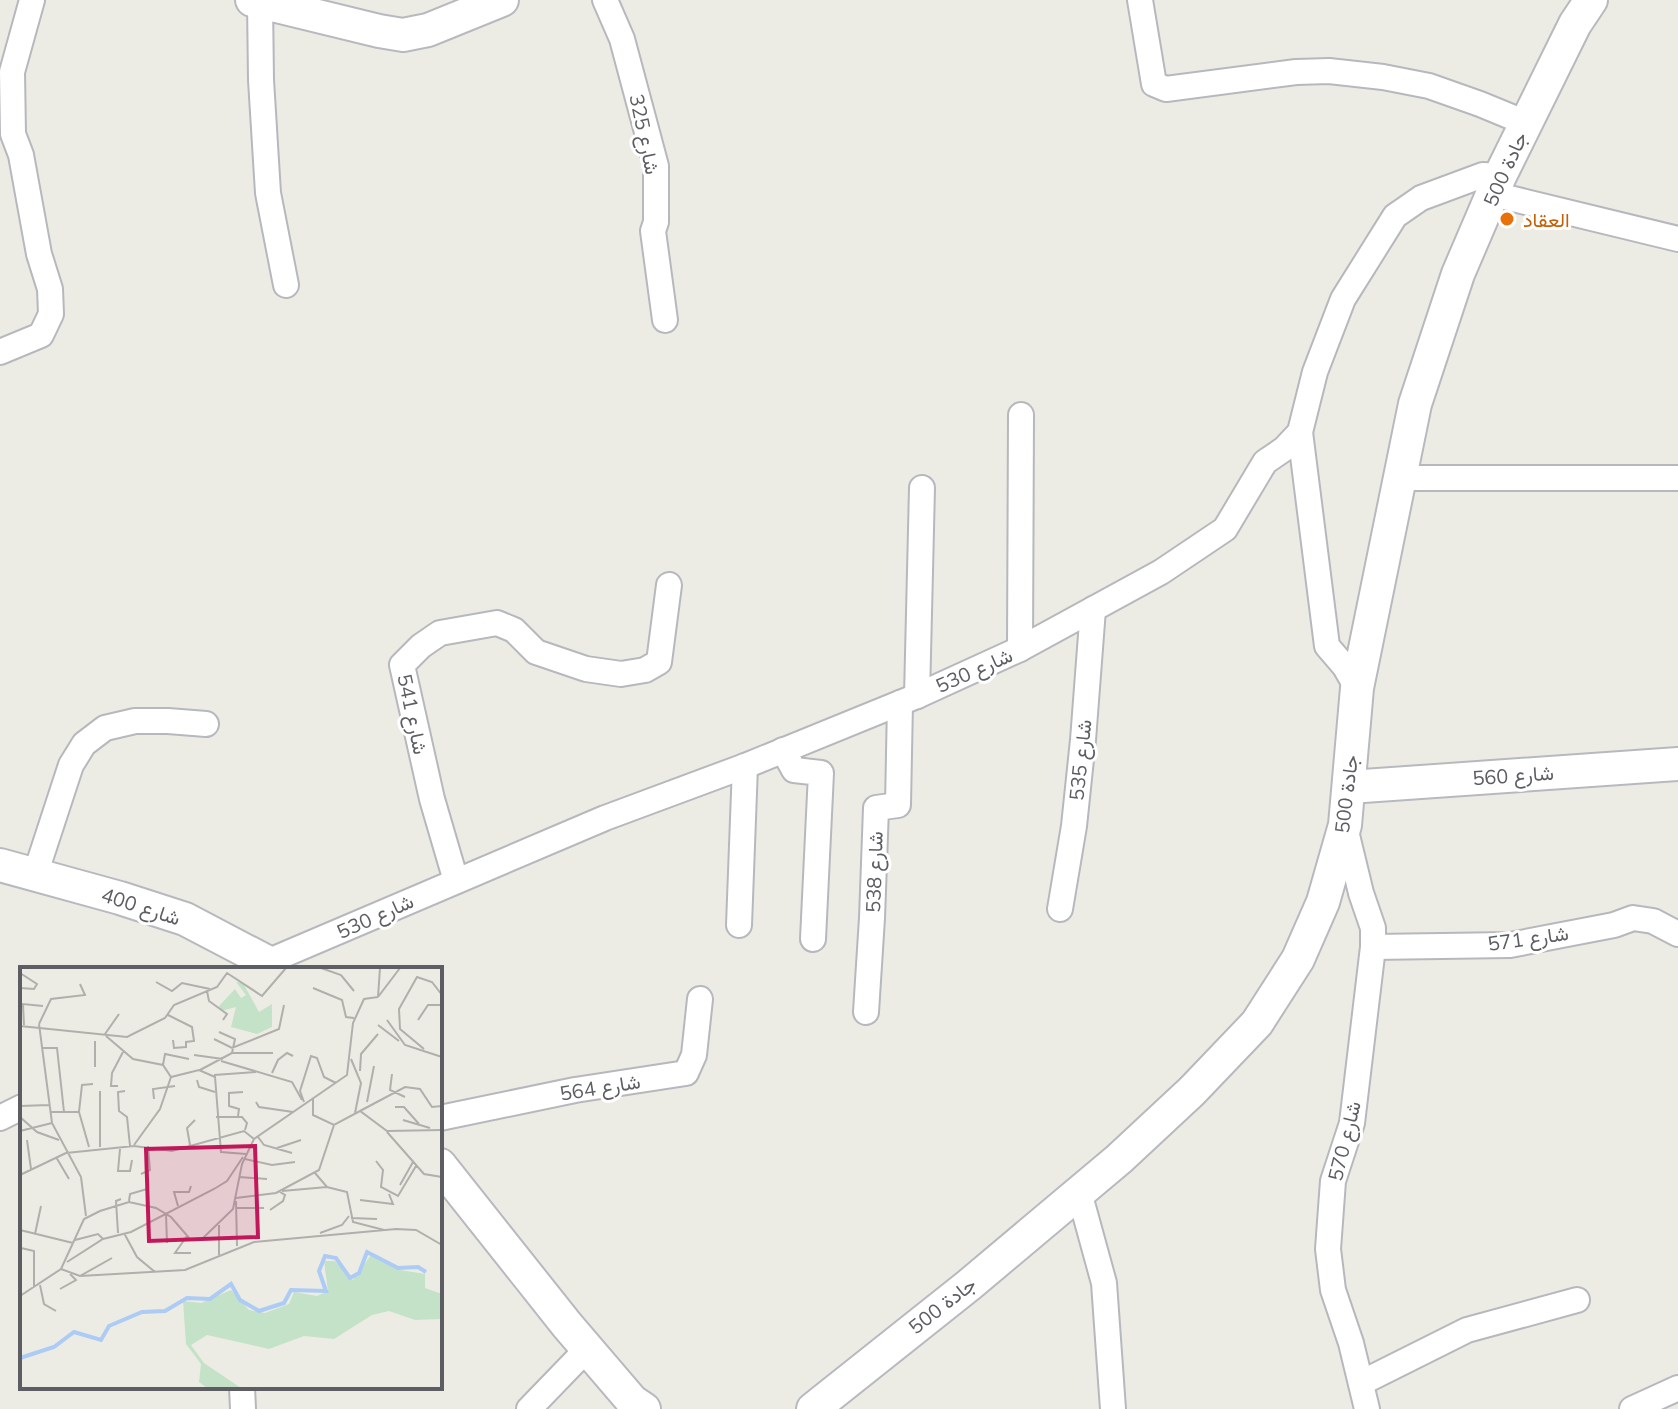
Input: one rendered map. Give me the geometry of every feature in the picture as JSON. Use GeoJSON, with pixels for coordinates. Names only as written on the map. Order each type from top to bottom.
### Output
{"type":"FeatureCollection","features":[{"type":"Feature","properties":{"kind":"main road"},"geometry":{"type":"LineString","coordinates":[[256,1],[403,35],[428,30],[502,0]]}},
{"type":"Feature","properties":{"kind":"main road","name":"جادة 500"},"geometry":{"type":"LineString","coordinates":[[813,1409],[969,1285],[1119,1159],[1192,1091],[1257,1023],[1298,959],[1323,902],[1345,825],[1357,688],[1415,404],[1458,274],[1526,123],[1575,24],[1591,0]]}},
{"type":"Feature","properties":{"kind":"main road","name":"شارع 560"},"geometry":{"type":"LineString","coordinates":[[1349,787],[1678,764]]}},
{"type":"Feature","properties":{"kind":"main road","name":"شارع 400"},"geometry":{"type":"LineString","coordinates":[[0,865],[185,919],[266,967]]}},
{"type":"Feature","properties":{"kind":"main road"},"geometry":{"type":"LineString","coordinates":[[442,1168],[587,1349],[632,1401],[644,1409]]}},
{"type":"Feature","properties":{"kind":"street"},"geometry":{"type":"LineString","coordinates":[[0,352],[41,335],[51,314],[50,289],[39,254],[21,155],[13,134],[12,72],[32,0]]}},
{"type":"Feature","properties":{"kind":"street","name":"شارع 325"},"geometry":{"type":"LineString","coordinates":[[605,0],[622,39],[656,166],[656,222],[653,231],[665,320]]}},
{"type":"Feature","properties":{"kind":"street"},"geometry":{"type":"LineString","coordinates":[[1140,0],[1154,84],[1166,89],[1296,72],[1329,71],[1429,86],[1526,123]]}},
{"type":"Feature","properties":{"kind":"street"},"geometry":{"type":"LineString","coordinates":[[256,1],[268,193],[286,285]]}},
{"type":"Feature","properties":{"kind":"street"},"geometry":{"type":"LineString","coordinates":[[1357,688],[1345,667],[1327,646],[1300,432],[1315,372],[1343,299],[1395,216],[1421,198],[1483,175],[1497,185],[1678,239]]}},
{"type":"Feature","properties":{"kind":"street"},"geometry":{"type":"LineString","coordinates":[[1020,649],[1021,415]]}},
{"type":"Feature","properties":{"kind":"street","name":"شارع 530"},"geometry":{"type":"LineString","coordinates":[[266,967],[605,818],[908,700],[1020,649],[1161,572],[1225,529],[1265,462],[1284,449],[1300,432]]}},
{"type":"Feature","properties":{"kind":"street"},"geometry":{"type":"LineString","coordinates":[[1401,478],[1678,478]]}},
{"type":"Feature","properties":{"kind":"street"},"geometry":{"type":"LineString","coordinates":[[908,700],[922,488]]}},
{"type":"Feature","properties":{"kind":"street","name":"شارع 541"},"geometry":{"type":"LineString","coordinates":[[456,881],[432,799],[402,665],[440,633],[497,623],[514,630],[536,652],[586,669],[621,674],[645,670],[659,662],[669,585]]}},
{"type":"Feature","properties":{"kind":"street","name":"شارع 535"},"geometry":{"type":"LineString","coordinates":[[1060,909],[1074,826],[1093,609]]}},
{"type":"Feature","properties":{"kind":"street","name":"شارع 538"},"geometry":{"type":"LineString","coordinates":[[866,1012],[876,808],[898,805],[908,700]]}},
{"type":"Feature","properties":{"kind":"street"},"geometry":{"type":"LineString","coordinates":[[35,875],[71,765],[84,744],[105,728],[135,721],[206,724]]}},
{"type":"Feature","properties":{"kind":"street"},"geometry":{"type":"LineString","coordinates":[[783,750],[794,770],[821,773],[813,939]]}},
{"type":"Feature","properties":{"kind":"street"},"geometry":{"type":"LineString","coordinates":[[739,925],[745,766]]}},
{"type":"Feature","properties":{"kind":"street","name":"شارع 570"},"geometry":{"type":"LineString","coordinates":[[1345,825],[1354,869],[1373,928],[1373,947],[1354,1110],[1333,1181],[1328,1249],[1333,1290],[1367,1409]]}},
{"type":"Feature","properties":{"kind":"street","name":"شارع 571"},"geometry":{"type":"LineString","coordinates":[[1373,947],[1510,945],[1614,925],[1633,918],[1653,921],[1678,934]]}},
{"type":"Feature","properties":{"kind":"street","name":"شارع 564"},"geometry":{"type":"LineString","coordinates":[[442,1118],[575,1090],[686,1073],[694,1055],[700,999]]}},
{"type":"Feature","properties":{"kind":"street"},"geometry":{"type":"LineString","coordinates":[[0,1118],[20,1108]]}},
{"type":"Feature","properties":{"kind":"street"},"geometry":{"type":"LineString","coordinates":[[1079,1192],[1104,1283],[1113,1409]]}},
{"type":"Feature","properties":{"kind":"street"},"geometry":{"type":"LineString","coordinates":[[1361,1383],[1467,1330],[1577,1300]]}},
{"type":"Feature","properties":{"kind":"street"},"geometry":{"type":"LineString","coordinates":[[529,1409],[587,1349]]}},
{"type":"Feature","properties":{"kind":"street"},"geometry":{"type":"LineString","coordinates":[[1632,1409],[1678,1388]]}},
{"type":"Feature","properties":{"kind":"street"},"geometry":{"type":"LineString","coordinates":[[242,1389],[243,1409]]}},
{"type":"Feature","properties":{"kind":"place","name":"العقاد"},"geometry":{"type":"Point","coordinates":[1507,219]}}]}
